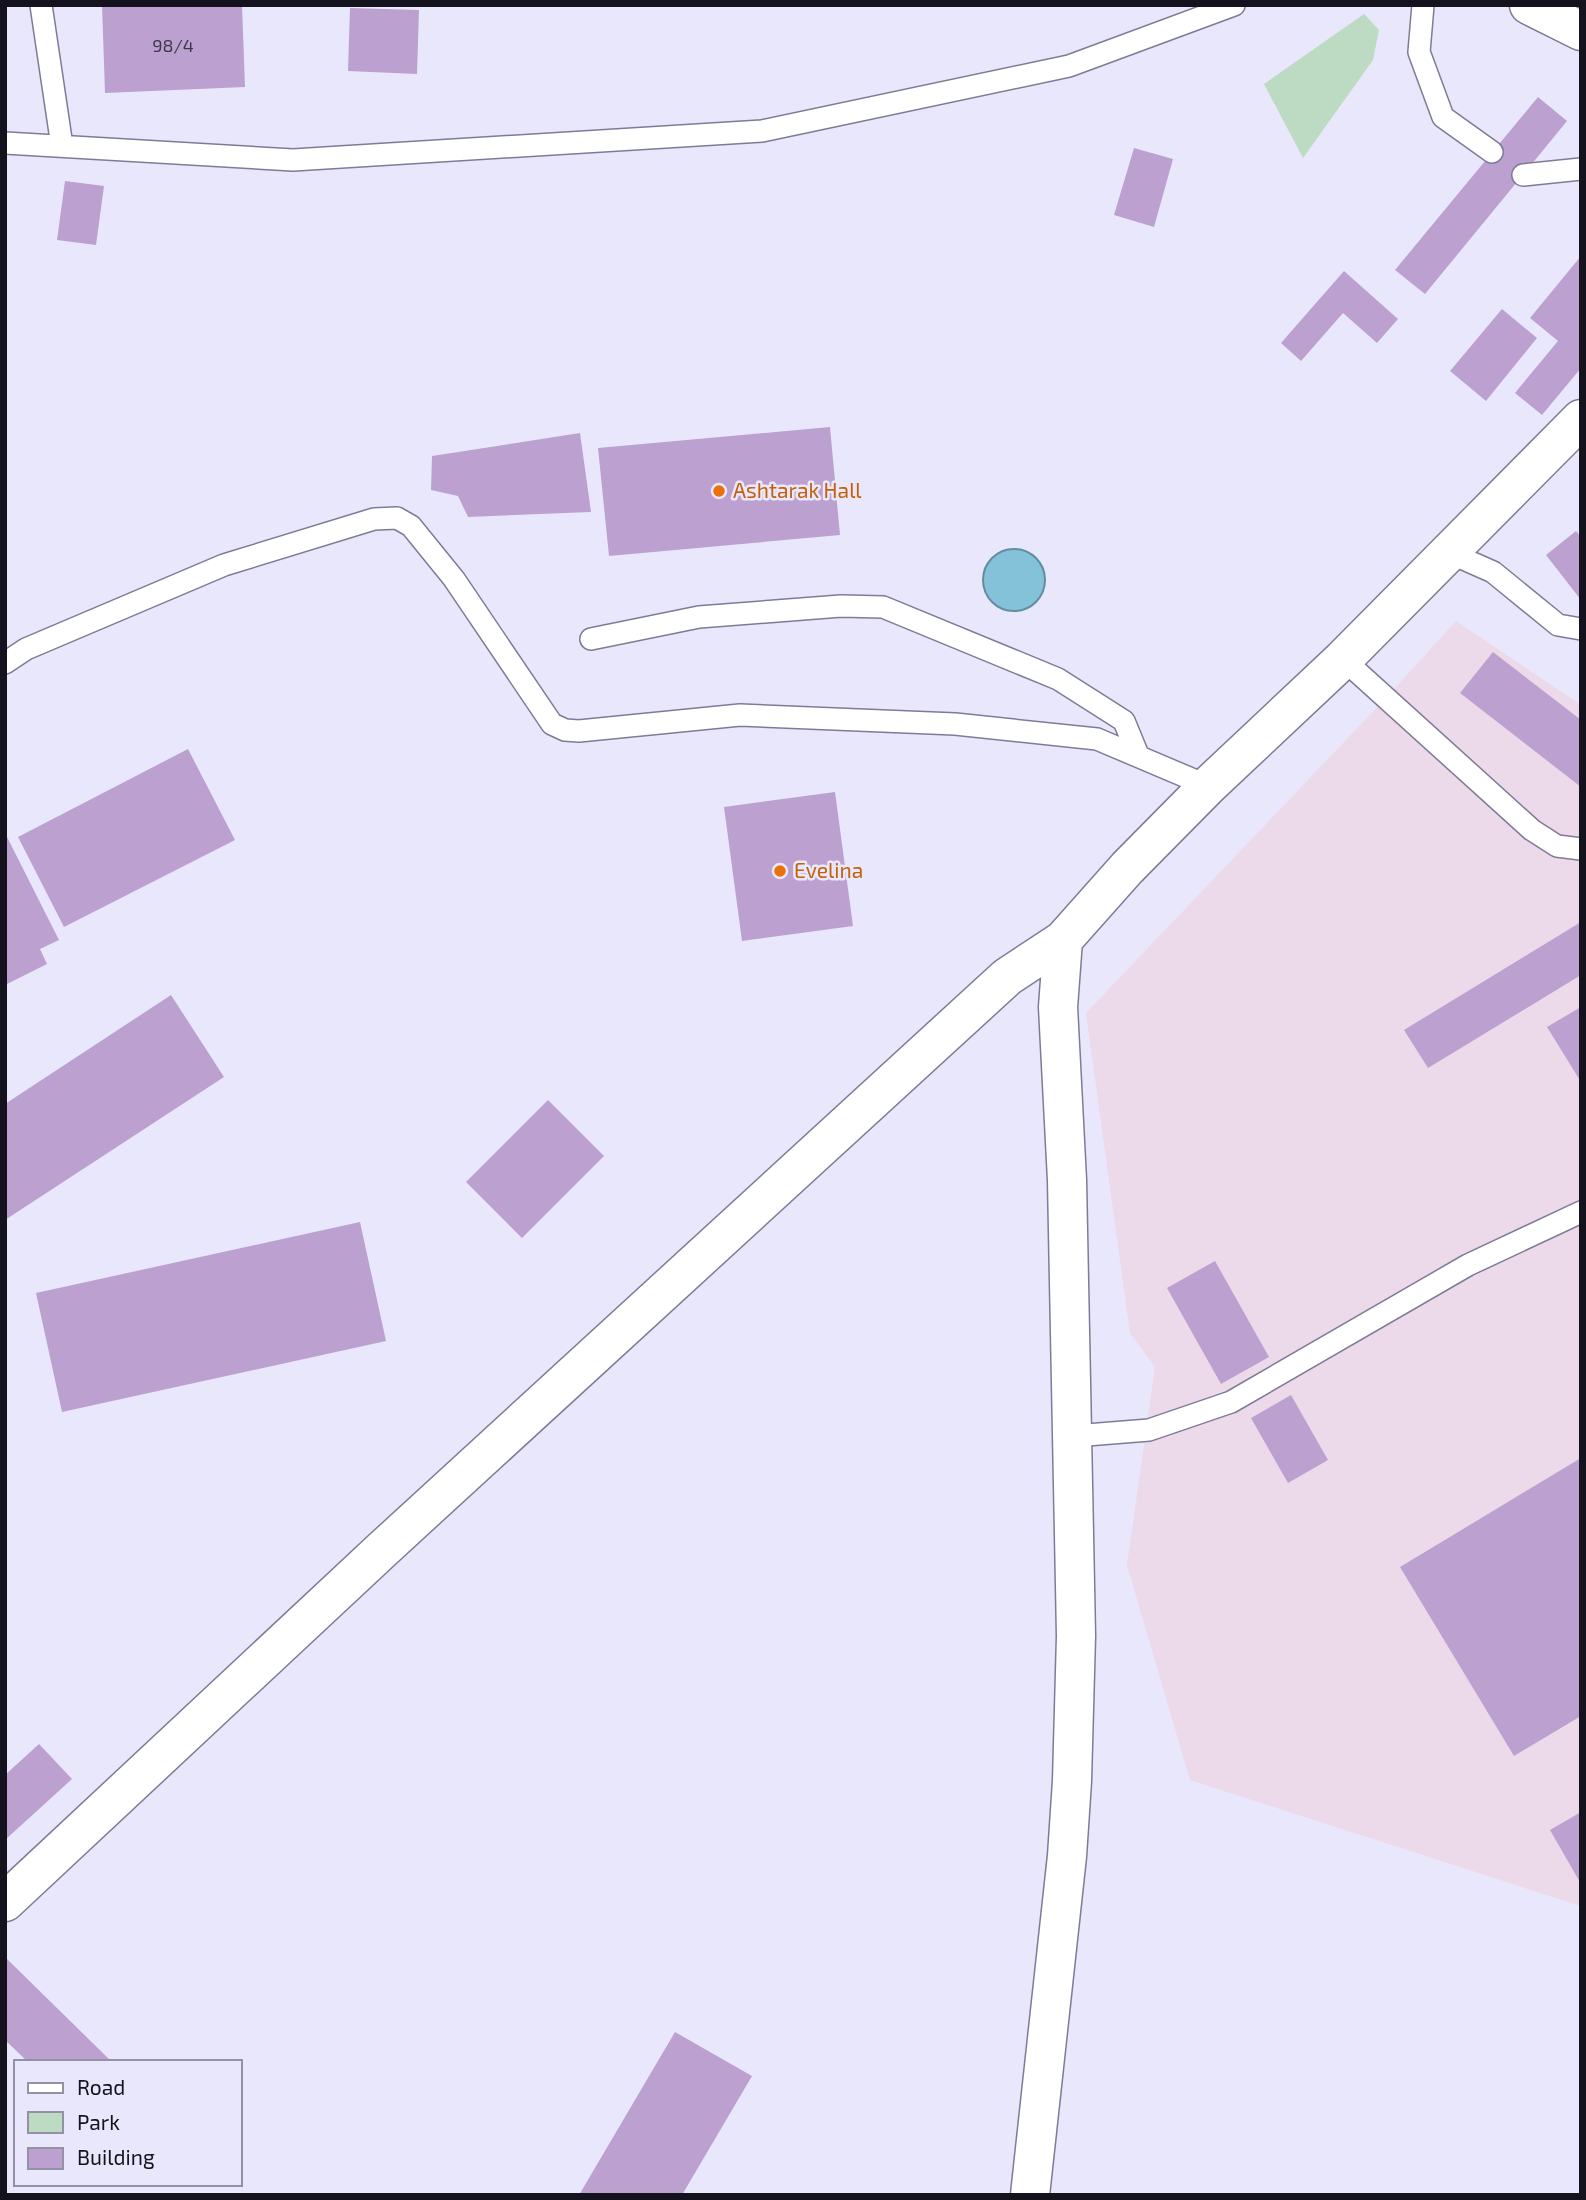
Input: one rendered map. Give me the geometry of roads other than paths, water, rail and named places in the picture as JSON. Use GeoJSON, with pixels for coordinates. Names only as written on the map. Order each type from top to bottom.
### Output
{"type":"FeatureCollection","features":[{"type":"Feature","properties":{"kind":"street"},"geometry":{"type":"LineString","coordinates":[[1529,5],[1581,31]]}},
{"type":"Feature","properties":{"kind":"street"},"geometry":{"type":"LineString","coordinates":[[5,1902],[384,1548],[1007,977],[1063,940],[1127,868],[1343,659],[1581,419]]}},
{"type":"Feature","properties":{"kind":"street"},"geometry":{"type":"LineString","coordinates":[[1030,2195],[1060,1937],[1072,1781],[1076,1636],[1067,1180],[1058,1007],[1063,940]]}},
{"type":"Feature","properties":{"kind":"lane"},"geometry":{"type":"LineString","coordinates":[[41,5],[62,146]]}},
{"type":"Feature","properties":{"kind":"lane"},"geometry":{"type":"LineString","coordinates":[[5,143],[293,160],[762,131],[1069,66],[1234,5]]}},
{"type":"Feature","properties":{"kind":"lane"},"geometry":{"type":"LineString","coordinates":[[1423,5],[1419,52],[1443,117],[1492,152]]}},
{"type":"Feature","properties":{"kind":"lane"},"geometry":{"type":"LineString","coordinates":[[1523,175],[1581,169]]}},
{"type":"Feature","properties":{"kind":"lane"},"geometry":{"type":"LineString","coordinates":[[5,663],[26,649],[223,565],[374,519],[397,518],[411,526],[454,579],[552,724],[565,730],[579,731],[740,715],[915,722],[1097,739],[1209,786]]}},
{"type":"Feature","properties":{"kind":"lane"},"geometry":{"type":"LineString","coordinates":[[1450,553],[1493,572],[1558,625],[1581,629]]}},
{"type":"Feature","properties":{"kind":"lane"},"geometry":{"type":"LineString","coordinates":[[591,639],[699,617],[841,606],[883,607],[1058,679],[1124,721],[1138,755]]}},
{"type":"Feature","properties":{"kind":"lane"},"geometry":{"type":"LineString","coordinates":[[1343,659],[1532,830],[1557,846],[1581,849]]}},
{"type":"Feature","properties":{"kind":"lane"},"geometry":{"type":"LineString","coordinates":[[1073,1436],[1149,1430],[1231,1402],[1468,1265],[1581,1212]]}},
{"type":"Feature","properties":{"kind":"water"},"geometry":{"type":"Polygon","coordinates":[[[1008,549],[1020,549],[1036,558],[1043,568],[1043,592],[1036,602],[1020,611],[1008,611],[997,606],[988,597],[983,586],[983,574],[988,563],[997,554],[1008,549]]]}},
{"type":"Feature","properties":{"kind":"place","name":"Ashtarak Hall"},"geometry":{"type":"Point","coordinates":[719,491]}},
{"type":"Feature","properties":{"kind":"place","name":"Evelina"},"geometry":{"type":"Point","coordinates":[780,871]}}]}
